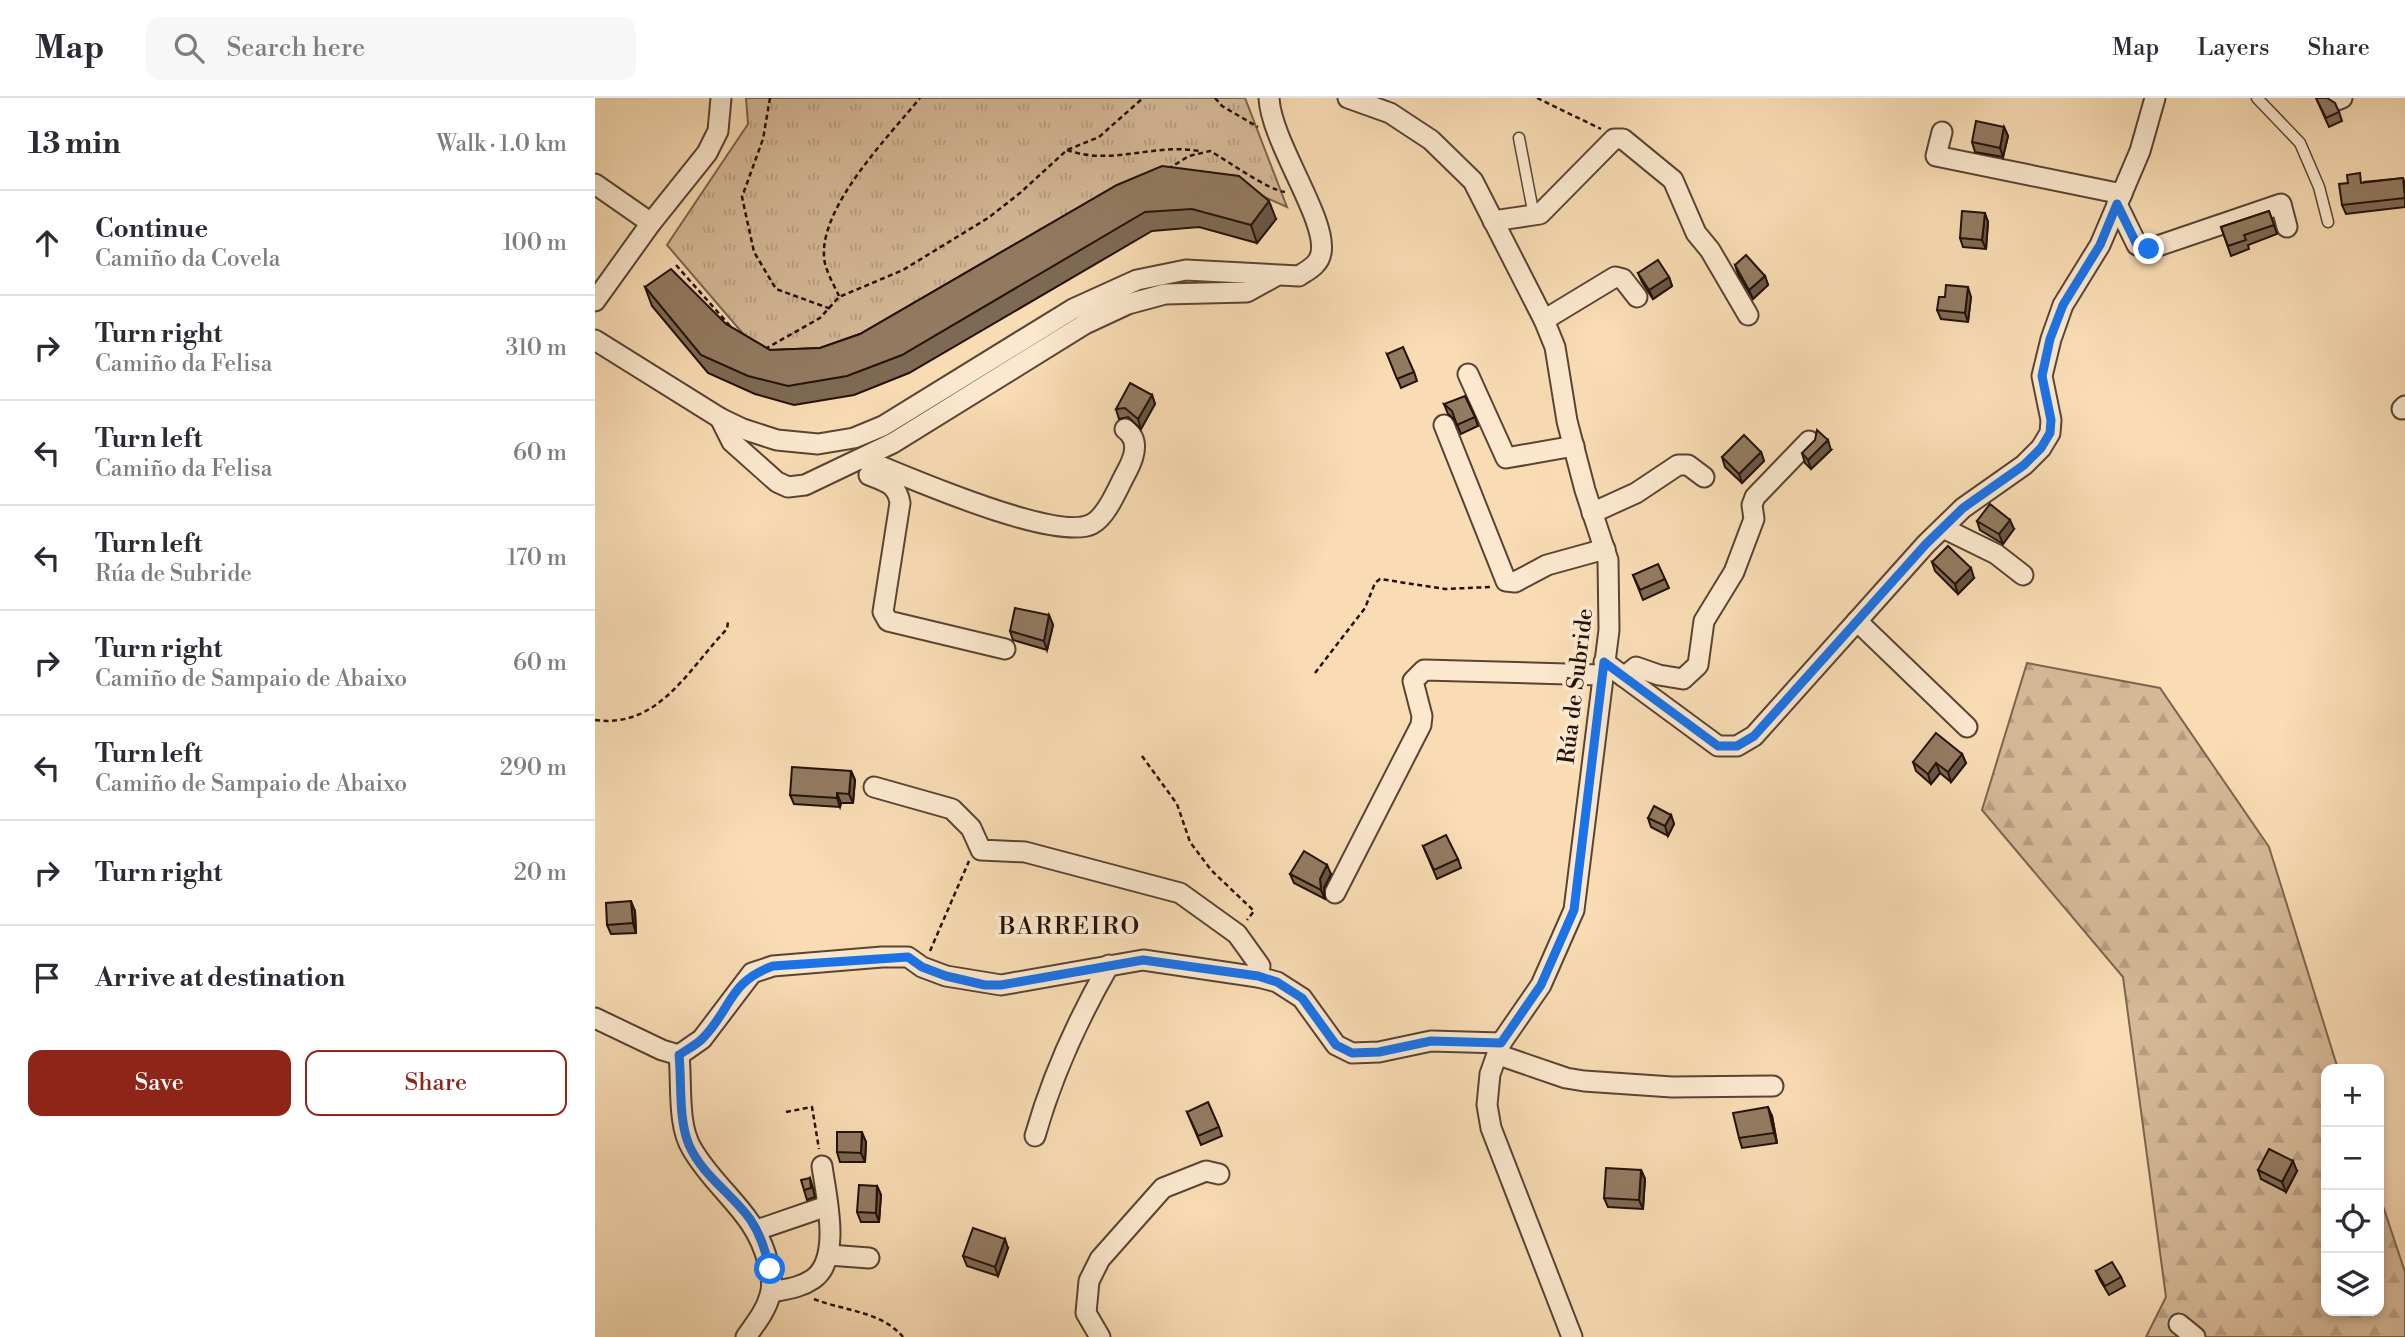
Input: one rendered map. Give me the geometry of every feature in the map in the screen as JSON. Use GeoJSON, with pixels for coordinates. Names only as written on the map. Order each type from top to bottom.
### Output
{"type":"FeatureCollection","features":[{"type":"Feature","properties":{"kind":"street"},"geometry":{"type":"LineString","coordinates":[[595,301],[651,222],[714,142],[721,120],[721,98]]}},
{"type":"Feature","properties":{"kind":"street"},"geometry":{"type":"LineString","coordinates":[[595,340],[720,418],[754,433],[797,444],[818,444],[853,438],[898,417],[1073,309],[1137,280],[1186,270],[1227,270],[1299,276],[1313,267],[1321,255],[1321,241],[1272,122],[1269,98]]}},
{"type":"Feature","properties":{"kind":"street","name":"Rúa de Subride"},"geometry":{"type":"LineString","coordinates":[[1348,98],[1380,103],[1431,140],[1473,181],[1544,320],[1561,373],[1574,446],[1608,560],[1610,598],[1574,910],[1541,985],[1500,1049],[1489,1084],[1487,1105],[1491,1128],[1572,1337]]}},
{"type":"Feature","properties":{"kind":"street"},"geometry":{"type":"LineString","coordinates":[[1335,893],[1421,725],[1422,716],[1413,681],[1417,674],[1424,670],[1603,669],[1624,677],[1718,746],[1737,746],[1754,736],[1943,528],[1963,508],[2024,465],[2050,433],[2051,420],[2042,376],[2050,339],[2063,305],[2100,245],[2140,151],[2155,98]]}},
{"type":"Feature","properties":{"kind":"street"},"geometry":{"type":"LineString","coordinates":[[1942,132],[1936,156],[2119,199]]}},
{"type":"Feature","properties":{"kind":"street"},"geometry":{"type":"LineString","coordinates":[[1493,221],[1534,216],[1545,210],[1614,139],[1620,139],[1672,180],[1696,233],[1710,250],[1748,315]]}},
{"type":"Feature","properties":{"kind":"street"},"geometry":{"type":"LineString","coordinates":[[595,184],[651,222]]}},
{"type":"Feature","properties":{"kind":"street"},"geometry":{"type":"LineString","coordinates":[[2119,199],[2137,245],[2149,249],[2281,204],[2287,227]]}},
{"type":"Feature","properties":{"kind":"street"},"geometry":{"type":"LineString","coordinates":[[720,418],[732,442],[778,482],[788,486],[805,485],[856,463],[1085,324],[1128,304],[1165,294],[1247,292],[1276,276]]}},
{"type":"Feature","properties":{"kind":"street"},"geometry":{"type":"LineString","coordinates":[[1544,320],[1615,277],[1623,279],[1637,296]]}},
{"type":"Feature","properties":{"kind":"street"},"geometry":{"type":"LineString","coordinates":[[1468,374],[1506,458],[1574,446]]}},
{"type":"Feature","properties":{"kind":"street"},"geometry":{"type":"LineString","coordinates":[[1444,425],[1506,581],[1515,582],[1547,565],[1605,548]]}},
{"type":"Feature","properties":{"kind":"street"},"geometry":{"type":"LineString","coordinates":[[856,463],[1009,514],[1051,524],[1084,527],[1097,521],[1103,513],[1131,463],[1135,441],[1133,435],[1125,429]]}},
{"type":"Feature","properties":{"kind":"street"},"geometry":{"type":"LineString","coordinates":[[1624,677],[1636,667],[1658,675],[1683,679],[1691,675],[1698,665],[1704,621],[1734,572],[1754,519],[1752,505],[1755,497],[1809,441]]}},
{"type":"Feature","properties":{"kind":"street"},"geometry":{"type":"LineString","coordinates":[[856,463],[898,491],[900,503],[883,612],[888,621],[1005,649]]}},
{"type":"Feature","properties":{"kind":"street"},"geometry":{"type":"LineString","coordinates":[[1592,513],[1636,493],[1678,465],[1688,465],[1705,477]]}},
{"type":"Feature","properties":{"kind":"street"},"geometry":{"type":"LineString","coordinates":[[1943,528],[1996,554],[2023,575]]}},
{"type":"Feature","properties":{"kind":"street"},"geometry":{"type":"LineString","coordinates":[[1857,621],[1967,727]]}},
{"type":"Feature","properties":{"kind":"street"},"geometry":{"type":"LineString","coordinates":[[874,787],[952,810],[971,828],[977,845],[988,852],[1025,852],[1152,883],[1179,893],[1237,934],[1260,966],[1258,976]]}},
{"type":"Feature","properties":{"kind":"street"},"geometry":{"type":"LineString","coordinates":[[679,1055],[702,1039],[752,973],[773,966],[908,957],[922,967],[946,976],[1001,985],[1143,960],[1258,976],[1277,982],[1302,998],[1336,1045],[1352,1053],[1379,1052],[1431,1041],[1500,1049],[1566,1078],[1672,1087],[1773,1086]]}},
{"type":"Feature","properties":{"kind":"street"},"geometry":{"type":"LineString","coordinates":[[1035,1136],[1047,1093],[1090,999],[1109,965]]}},
{"type":"Feature","properties":{"kind":"street"},"geometry":{"type":"LineString","coordinates":[[595,1018],[662,1050],[679,1055]]}},
{"type":"Feature","properties":{"kind":"street"},"geometry":{"type":"LineString","coordinates":[[679,1055],[684,1131],[691,1148],[757,1230],[780,1291]]}},
{"type":"Feature","properties":{"kind":"street"},"geometry":{"type":"LineString","coordinates":[[746,1337],[780,1291],[814,1279],[824,1268],[829,1255],[822,1166]]}},
{"type":"Feature","properties":{"kind":"street"},"geometry":{"type":"LineString","coordinates":[[1100,1337],[1086,1313],[1086,1296],[1100,1259],[1163,1188],[1206,1171],[1219,1174]]}},
{"type":"Feature","properties":{"kind":"street"},"geometry":{"type":"LineString","coordinates":[[757,1230],[827,1206]]}},
{"type":"Feature","properties":{"kind":"street"},"geometry":{"type":"LineString","coordinates":[[829,1255],[869,1258]]}},
{"type":"Feature","properties":{"kind":"street"},"geometry":{"type":"LineString","coordinates":[[2179,1324],[2195,1337]]}},
{"type":"Feature","properties":{"kind":"lane"},"geometry":{"type":"LineString","coordinates":[[2257,98],[2300,143],[2319,187],[2328,222]]}},
{"type":"Feature","properties":{"kind":"lane"},"geometry":{"type":"LineString","coordinates":[[1518,138],[1534,216]]}},
{"type":"Feature","properties":{"kind":"path"},"geometry":{"type":"LineString","coordinates":[[770,98],[763,139],[742,197],[754,252],[776,289],[831,309]]}},
{"type":"Feature","properties":{"kind":"path"},"geometry":{"type":"LineString","coordinates":[[839,297],[824,257],[832,215],[861,169],[920,98]]}},
{"type":"Feature","properties":{"kind":"path"},"geometry":{"type":"LineString","coordinates":[[770,354],[762,351],[831,309],[839,297],[903,270],[973,228],[1020,193],[1067,150],[1099,137],[1143,98]]}},
{"type":"Feature","properties":{"kind":"path"},"geometry":{"type":"LineString","coordinates":[[1216,98],[1221,106],[1256,128],[1261,126]]}},
{"type":"Feature","properties":{"kind":"path"},"geometry":{"type":"LineString","coordinates":[[1537,98],[1620,139]]}},
{"type":"Feature","properties":{"kind":"path"},"geometry":{"type":"LineString","coordinates":[[1067,150],[1096,156],[1183,148],[1210,151],[1255,176],[1272,190],[1288,193]]}},
{"type":"Feature","properties":{"kind":"path"},"geometry":{"type":"LineString","coordinates":[[1165,170],[1202,151]]}},
{"type":"Feature","properties":{"kind":"path"},"geometry":{"type":"LineString","coordinates":[[676,265],[736,332]]}},
{"type":"Feature","properties":{"kind":"path"},"geometry":{"type":"LineString","coordinates":[[1315,673],[1365,608],[1375,583],[1380,579],[1468,590],[1499,586],[1506,581]]}},
{"type":"Feature","properties":{"kind":"path"},"geometry":{"type":"LineString","coordinates":[[595,720],[616,723],[641,713],[667,697],[727,629],[728,622]]}},
{"type":"Feature","properties":{"kind":"path"},"geometry":{"type":"LineString","coordinates":[[1142,756],[1177,804],[1190,842],[1219,878],[1254,911],[1237,934]]}},
{"type":"Feature","properties":{"kind":"path"},"geometry":{"type":"LineString","coordinates":[[922,967],[977,845]]}},
{"type":"Feature","properties":{"kind":"path"},"geometry":{"type":"LineString","coordinates":[[786,1112],[812,1107],[822,1166]]}},
{"type":"Feature","properties":{"kind":"path"},"geometry":{"type":"LineString","coordinates":[[780,1291],[893,1325],[904,1337]]}},
{"type":"Feature","properties":{"kind":"green space"},"geometry":{"type":"Polygon","coordinates":[[[746,98],[1245,98],[1287,207],[1256,193],[1148,180],[814,359],[757,350],[667,245],[748,124],[746,98]]]}},
{"type":"Feature","properties":{"kind":"green space"},"geometry":{"type":"Polygon","coordinates":[[[2027,663],[2160,688],[2269,847],[2336,1064],[2321,1064],[2321,1316],[2384,1316],[2384,1209],[2405,1272],[2405,1337],[2146,1337],[2166,1297],[2123,977],[1982,810],[2027,663]]]}},
{"type":"Feature","properties":{"kind":"building"},"geometry":{"type":"Polygon","coordinates":[[[2316,98],[2327,98],[2335,103],[2339,112],[2326,118],[2316,98]]]}},
{"type":"Feature","properties":{"kind":"building"},"geometry":{"type":"Polygon","coordinates":[[[1976,121],[2004,127],[2000,148],[1972,142],[1976,121]]]}},
{"type":"Feature","properties":{"kind":"building"},"geometry":{"type":"Polygon","coordinates":[[[1162,166],[1239,176],[1269,201],[1251,225],[1192,209],[1145,212],[902,355],[847,376],[788,386],[748,376],[701,355],[645,287],[671,269],[726,324],[770,350],[820,348],[860,334],[1117,185],[1162,166]]]}},
{"type":"Feature","properties":{"kind":"building"},"geometry":{"type":"Polygon","coordinates":[[[2360,173],[2361,183],[2403,178],[2405,198],[2342,205],[2339,184],[2348,183],[2347,175],[2360,173]]]}},
{"type":"Feature","properties":{"kind":"building"},"geometry":{"type":"Polygon","coordinates":[[[1962,211],[1985,213],[1982,240],[1960,238],[1962,211]]]}},
{"type":"Feature","properties":{"kind":"building"},"geometry":{"type":"Polygon","coordinates":[[[2269,211],[2274,225],[2244,235],[2246,240],[2228,246],[2221,227],[2269,211]]]}},
{"type":"Feature","properties":{"kind":"building"},"geometry":{"type":"Polygon","coordinates":[[[1746,255],[1765,276],[1749,290],[1735,265],[1746,255]]]}},
{"type":"Feature","properties":{"kind":"building"},"geometry":{"type":"Polygon","coordinates":[[[1658,260],[1669,277],[1649,290],[1638,273],[1658,260]]]}},
{"type":"Feature","properties":{"kind":"building"},"geometry":{"type":"Polygon","coordinates":[[[1946,285],[1968,287],[1965,313],[1937,310],[1939,297],[1945,297],[1946,285]]]}},
{"type":"Feature","properties":{"kind":"building"},"geometry":{"type":"Polygon","coordinates":[[[1403,347],[1414,372],[1397,379],[1387,354],[1403,347]]]}},
{"type":"Feature","properties":{"kind":"building"},"geometry":{"type":"Polygon","coordinates":[[[1130,383],[1152,395],[1138,419],[1125,408],[1116,409],[1130,383]]]}},
{"type":"Feature","properties":{"kind":"building"},"geometry":{"type":"Polygon","coordinates":[[[1465,396],[1475,417],[1457,425],[1452,411],[1444,404],[1465,396]]]}},
{"type":"Feature","properties":{"kind":"building"},"geometry":{"type":"Polygon","coordinates":[[[1817,430],[1828,440],[1808,460],[1802,453],[1815,440],[1817,430]]]}},
{"type":"Feature","properties":{"kind":"building"},"geometry":{"type":"Polygon","coordinates":[[[1744,435],[1761,452],[1739,474],[1722,457],[1744,435]]]}},
{"type":"Feature","properties":{"kind":"building"},"geometry":{"type":"Polygon","coordinates":[[[1990,504],[2010,520],[1999,534],[1977,521],[1990,504]]]}},
{"type":"Feature","properties":{"kind":"building"},"geometry":{"type":"Polygon","coordinates":[[[1948,546],[1971,568],[1955,584],[1932,562],[1948,546]]]}},
{"type":"Feature","properties":{"kind":"building"},"geometry":{"type":"Polygon","coordinates":[[[1658,564],[1665,579],[1640,590],[1633,575],[1658,564]]]}},
{"type":"Feature","properties":{"kind":"building"},"geometry":{"type":"Polygon","coordinates":[[[1015,608],[1049,615],[1044,641],[1010,631],[1015,608]]]}},
{"type":"Feature","properties":{"kind":"building"},"geometry":{"type":"Polygon","coordinates":[[[1936,733],[1962,754],[1948,772],[1936,763],[1928,774],[1913,762],[1936,733]]]}},
{"type":"Feature","properties":{"kind":"building"},"geometry":{"type":"Polygon","coordinates":[[[792,767],[851,771],[849,794],[837,793],[837,798],[790,795],[792,767]]]}},
{"type":"Feature","properties":{"kind":"building"},"geometry":{"type":"Polygon","coordinates":[[[1654,806],[1671,815],[1665,826],[1648,818],[1654,806]]]}},
{"type":"Feature","properties":{"kind":"building"},"geometry":{"type":"Polygon","coordinates":[[[1446,835],[1458,859],[1434,870],[1423,846],[1446,835]]]}},
{"type":"Feature","properties":{"kind":"building"},"geometry":{"type":"Polygon","coordinates":[[[1304,851],[1327,865],[1320,879],[1321,890],[1290,874],[1304,851]]]}},
{"type":"Feature","properties":{"kind":"building"},"geometry":{"type":"Polygon","coordinates":[[[631,901],[633,923],[607,925],[606,903],[631,901]]]}},
{"type":"Feature","properties":{"kind":"building"},"geometry":{"type":"Polygon","coordinates":[[[1208,1102],[1219,1127],[1198,1136],[1187,1112],[1208,1102]]]}},
{"type":"Feature","properties":{"kind":"building"},"geometry":{"type":"Polygon","coordinates":[[[1768,1107],[1774,1133],[1739,1138],[1733,1113],[1768,1107]]]}},
{"type":"Feature","properties":{"kind":"building"},"geometry":{"type":"Polygon","coordinates":[[[837,1132],[862,1132],[861,1153],[837,1152],[837,1132]]]}},
{"type":"Feature","properties":{"kind":"building"},"geometry":{"type":"Polygon","coordinates":[[[2269,1149],[2293,1161],[2282,1182],[2258,1170],[2269,1149]]]}},
{"type":"Feature","properties":{"kind":"building"},"geometry":{"type":"Polygon","coordinates":[[[1606,1168],[1641,1170],[1639,1200],[1604,1198],[1606,1168]]]}},
{"type":"Feature","properties":{"kind":"building"},"geometry":{"type":"Polygon","coordinates":[[[810,1178],[811,1188],[804,1190],[801,1180],[810,1178]]]}},
{"type":"Feature","properties":{"kind":"building"},"geometry":{"type":"Polygon","coordinates":[[[859,1185],[877,1186],[876,1213],[857,1212],[859,1185]]]}},
{"type":"Feature","properties":{"kind":"building"},"geometry":{"type":"Polygon","coordinates":[[[973,1228],[1005,1239],[995,1267],[963,1256],[973,1228]]]}},
{"type":"Feature","properties":{"kind":"building"},"geometry":{"type":"Polygon","coordinates":[[[2112,1262],[2121,1277],[2105,1286],[2096,1271],[2112,1262]]]}},
{"type":"Feature","properties":{"kind":"district","name":"BARREIRO"},"geometry":{"type":"Point","coordinates":[1070,926]}},
{"type":"Feature","properties":{"kind":"route"},"geometry":{"type":"LineString","coordinates":[[770,1269],[763,1241],[750,1219],[712,1178],[691,1148],[684,1131],[679,1055],[702,1039],[752,973],[773,966],[908,957],[922,967],[946,976],[985,985],[1001,985],[1143,960],[1258,976],[1277,982],[1302,998],[1336,1045],[1352,1053],[1379,1052],[1431,1041],[1501,1043],[1541,985],[1574,910],[1604,662],[1718,746],[1737,746],[1754,736],[1926,544],[1963,508],[2024,465],[2041,448],[2050,433],[2051,420],[2042,376],[2050,339],[2063,305],[2100,245],[2117,204],[2137,245],[2149,249]]}}]}
